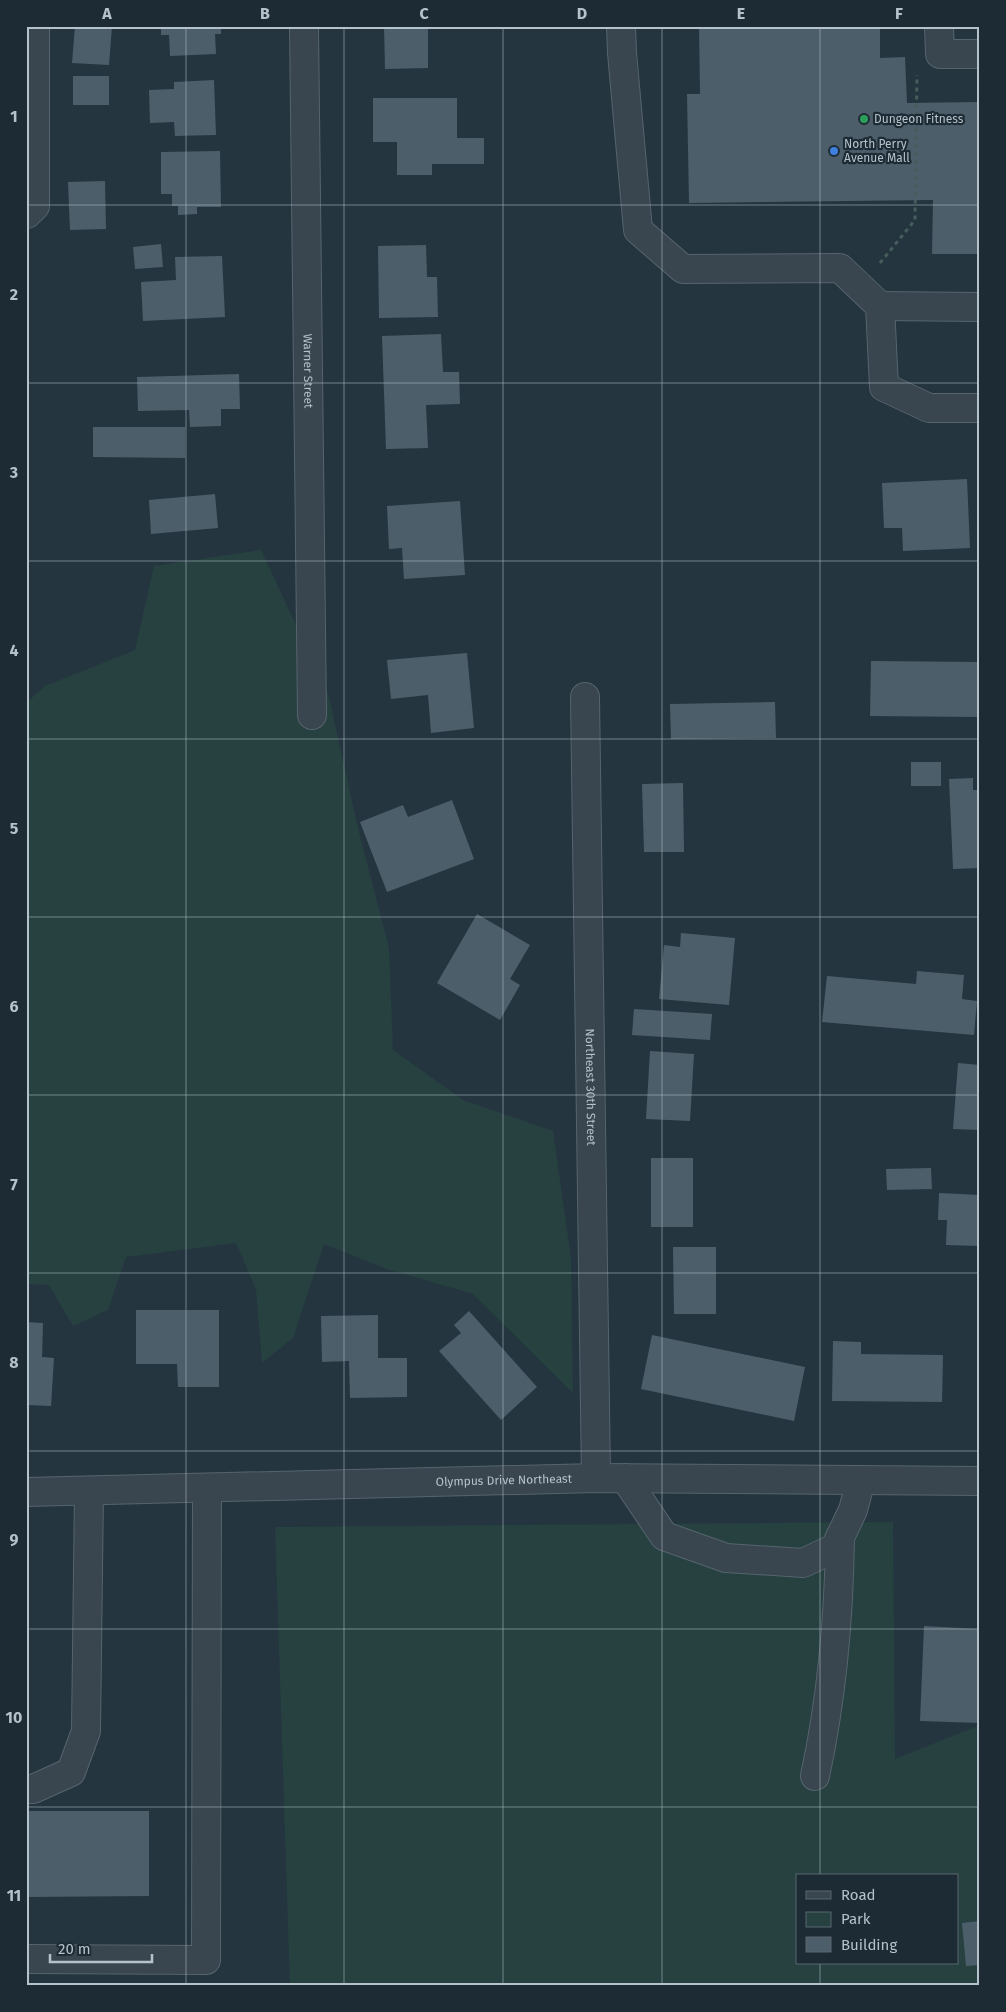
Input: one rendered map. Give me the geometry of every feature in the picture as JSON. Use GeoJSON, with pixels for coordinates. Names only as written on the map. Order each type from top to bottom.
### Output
{"type":"FeatureCollection","features":[{"type":"Feature","properties":{"kind":"street"},"geometry":{"type":"LineString","coordinates":[[27,214],[35,206],[34,26]]}},
{"type":"Feature","properties":{"kind":"street","name":"Warner Street"},"geometry":{"type":"LineString","coordinates":[[304,26],[312,715]]}},
{"type":"Feature","properties":{"kind":"street"},"geometry":{"type":"LineString","coordinates":[[621,26],[638,230],[683,268],[840,268],[880,306],[980,306]]}},
{"type":"Feature","properties":{"kind":"street"},"geometry":{"type":"LineString","coordinates":[[939,26],[940,54],[980,54]]}},
{"type":"Feature","properties":{"kind":"street"},"geometry":{"type":"LineString","coordinates":[[880,306],[884,386],[929,408],[980,408]]}},
{"type":"Feature","properties":{"kind":"street","name":"Northeast 30th Street"},"geometry":{"type":"LineString","coordinates":[[585,697],[596,1478]]}},
{"type":"Feature","properties":{"kind":"street","name":"Olympus Drive Northeast"},"geometry":{"type":"LineString","coordinates":[[26,1492],[596,1478],[980,1481]]}},
{"type":"Feature","properties":{"kind":"street"},"geometry":{"type":"LineString","coordinates":[[625,1478],[664,1536],[726,1558],[803,1563],[835,1548],[853,1510],[862,1480]]}},
{"type":"Feature","properties":{"kind":"street"},"geometry":{"type":"LineString","coordinates":[[26,1959],[206,1960],[207,1488]]}},
{"type":"Feature","properties":{"kind":"street"},"geometry":{"type":"LineString","coordinates":[[26,1789],[33,1789],[71,1772],[86,1731],[89,1490]]}},
{"type":"Feature","properties":{"kind":"street"},"geometry":{"type":"LineString","coordinates":[[815,1776],[825,1730],[835,1652],[840,1537]]}},
{"type":"Feature","properties":{"kind":"path"},"geometry":{"type":"LineString","coordinates":[[860,287],[915,220],[917,72],[940,54]]}},
{"type":"Feature","properties":{"kind":"green space"},"geometry":{"type":"Polygon","coordinates":[[[261,550],[328,693],[358,828],[389,948],[393,1050],[463,1100],[553,1131],[571,1258],[573,1393],[473,1294],[384,1268],[324,1244],[293,1338],[262,1363],[256,1289],[236,1243],[126,1257],[108,1310],[73,1326],[49,1285],[26,1284],[26,703],[45,686],[135,650],[154,566],[261,550]]]}},
{"type":"Feature","properties":{"kind":"green space"},"geometry":{"type":"Polygon","coordinates":[[[893,1522],[895,1759],[980,1725],[980,1986],[290,1986],[275,1527],[893,1522]]]}},
{"type":"Feature","properties":{"kind":"building"},"geometry":{"type":"Polygon","coordinates":[[[75,26],[112,26],[109,65],[72,63],[75,26]]]}},
{"type":"Feature","properties":{"kind":"building"},"geometry":{"type":"Polygon","coordinates":[[[161,26],[221,26],[221,34],[215,34],[216,54],[170,56],[169,35],[161,35],[161,26]]]}},
{"type":"Feature","properties":{"kind":"building"},"geometry":{"type":"Polygon","coordinates":[[[384,26],[428,26],[428,68],[385,69],[384,26]]]}},
{"type":"Feature","properties":{"kind":"building","name":"North Perry Avenue Mall"},"geometry":{"type":"Polygon","coordinates":[[[699,26],[880,26],[880,58],[905,57],[907,103],[980,102],[980,254],[932,254],[933,200],[689,203],[687,94],[700,94],[699,26]]]}},
{"type":"Feature","properties":{"kind":"building"},"geometry":{"type":"Polygon","coordinates":[[[73,76],[109,76],[109,105],[73,105],[73,76]]]}},
{"type":"Feature","properties":{"kind":"building"},"geometry":{"type":"Polygon","coordinates":[[[214,80],[216,135],[175,136],[174,122],[150,123],[149,90],[174,89],[174,82],[214,80]]]}},
{"type":"Feature","properties":{"kind":"building"},"geometry":{"type":"Polygon","coordinates":[[[373,98],[457,98],[457,138],[484,138],[484,164],[432,164],[432,175],[397,175],[397,142],[373,142],[373,98]]]}},
{"type":"Feature","properties":{"kind":"building"},"geometry":{"type":"Polygon","coordinates":[[[220,151],[221,207],[197,207],[197,214],[178,215],[178,206],[172,206],[172,194],[161,194],[161,152],[220,151]]]}},
{"type":"Feature","properties":{"kind":"building"},"geometry":{"type":"Polygon","coordinates":[[[105,181],[106,229],[70,230],[68,182],[105,181]]]}},
{"type":"Feature","properties":{"kind":"building"},"geometry":{"type":"Polygon","coordinates":[[[161,244],[163,267],[135,269],[133,247],[161,244]]]}},
{"type":"Feature","properties":{"kind":"building"},"geometry":{"type":"Polygon","coordinates":[[[426,245],[427,277],[437,277],[438,317],[379,318],[378,246],[426,245]]]}},
{"type":"Feature","properties":{"kind":"building"},"geometry":{"type":"Polygon","coordinates":[[[222,256],[225,317],[143,321],[141,282],[176,280],[175,257],[222,256]]]}},
{"type":"Feature","properties":{"kind":"building"},"geometry":{"type":"Polygon","coordinates":[[[441,334],[443,372],[459,372],[460,404],[426,405],[428,448],[386,449],[382,336],[441,334]]]}},
{"type":"Feature","properties":{"kind":"building"},"geometry":{"type":"Polygon","coordinates":[[[239,374],[240,409],[221,409],[221,426],[190,427],[189,410],[138,411],[137,377],[239,374]]]}},
{"type":"Feature","properties":{"kind":"building"},"geometry":{"type":"Polygon","coordinates":[[[93,427],[185,427],[185,458],[93,457],[93,427]]]}},
{"type":"Feature","properties":{"kind":"building"},"geometry":{"type":"Polygon","coordinates":[[[967,479],[970,548],[903,551],[902,528],[884,528],[882,483],[967,479]]]}},
{"type":"Feature","properties":{"kind":"building"},"geometry":{"type":"Polygon","coordinates":[[[215,494],[218,528],[151,534],[149,500],[215,494]]]}},
{"type":"Feature","properties":{"kind":"building"},"geometry":{"type":"Polygon","coordinates":[[[460,501],[465,575],[404,579],[402,548],[389,549],[387,506],[460,501]]]}},
{"type":"Feature","properties":{"kind":"building"},"geometry":{"type":"Polygon","coordinates":[[[467,653],[474,728],[431,733],[428,695],[391,699],[387,660],[467,653]]]}},
{"type":"Feature","properties":{"kind":"building"},"geometry":{"type":"Polygon","coordinates":[[[871,661],[980,662],[980,717],[870,716],[871,661]]]}},
{"type":"Feature","properties":{"kind":"building"},"geometry":{"type":"Polygon","coordinates":[[[775,702],[776,738],[671,739],[670,704],[775,702]]]}},
{"type":"Feature","properties":{"kind":"building"},"geometry":{"type":"Polygon","coordinates":[[[911,762],[941,762],[941,786],[911,786],[911,762]]]}},
{"type":"Feature","properties":{"kind":"building"},"geometry":{"type":"Polygon","coordinates":[[[973,778],[973,790],[980,790],[980,868],[953,869],[949,779],[973,778]]]}},
{"type":"Feature","properties":{"kind":"building"},"geometry":{"type":"Polygon","coordinates":[[[683,783],[684,852],[644,852],[642,784],[683,783]]]}},
{"type":"Feature","properties":{"kind":"building"},"geometry":{"type":"Polygon","coordinates":[[[452,800],[474,859],[387,892],[360,822],[403,805],[408,817],[452,800]]]}},
{"type":"Feature","properties":{"kind":"building"},"geometry":{"type":"Polygon","coordinates":[[[477,914],[530,945],[510,979],[520,985],[500,1020],[437,983],[477,914]]]}},
{"type":"Feature","properties":{"kind":"building"},"geometry":{"type":"Polygon","coordinates":[[[681,933],[735,938],[729,1005],[659,999],[664,945],[680,947],[681,933]]]}},
{"type":"Feature","properties":{"kind":"building"},"geometry":{"type":"Polygon","coordinates":[[[917,971],[964,975],[962,999],[977,1001],[974,1035],[822,1022],[827,976],[916,984],[917,971]]]}},
{"type":"Feature","properties":{"kind":"building"},"geometry":{"type":"Polygon","coordinates":[[[634,1009],[712,1014],[710,1040],[632,1035],[634,1009]]]}},
{"type":"Feature","properties":{"kind":"building"},"geometry":{"type":"Polygon","coordinates":[[[650,1051],[694,1054],[690,1121],[646,1119],[650,1051]]]}},
{"type":"Feature","properties":{"kind":"building"},"geometry":{"type":"Polygon","coordinates":[[[958,1063],[980,1065],[980,1130],[953,1129],[958,1063]]]}},
{"type":"Feature","properties":{"kind":"building"},"geometry":{"type":"Polygon","coordinates":[[[651,1158],[693,1158],[693,1227],[651,1227],[651,1158]]]}},
{"type":"Feature","properties":{"kind":"building"},"geometry":{"type":"Polygon","coordinates":[[[931,1168],[932,1189],[887,1190],[886,1169],[931,1168]]]}},
{"type":"Feature","properties":{"kind":"building"},"geometry":{"type":"Polygon","coordinates":[[[939,1193],[980,1195],[980,1246],[946,1245],[947,1220],[938,1220],[939,1193]]]}},
{"type":"Feature","properties":{"kind":"building"},"geometry":{"type":"Polygon","coordinates":[[[673,1247],[716,1247],[716,1314],[674,1314],[673,1247]]]}},
{"type":"Feature","properties":{"kind":"building"},"geometry":{"type":"Polygon","coordinates":[[[136,1310],[219,1310],[219,1387],[178,1387],[177,1364],[136,1364],[136,1310]]]}},
{"type":"Feature","properties":{"kind":"building"},"geometry":{"type":"Polygon","coordinates":[[[469,1311],[537,1387],[501,1420],[439,1351],[461,1333],[454,1325],[469,1311]]]}},
{"type":"Feature","properties":{"kind":"building"},"geometry":{"type":"Polygon","coordinates":[[[378,1315],[378,1358],[407,1358],[407,1397],[350,1398],[349,1361],[322,1362],[321,1316],[378,1315]]]}},
{"type":"Feature","properties":{"kind":"building"},"geometry":{"type":"Polygon","coordinates":[[[26,1322],[43,1323],[42,1357],[54,1358],[51,1406],[26,1405],[26,1322]]]}},
{"type":"Feature","properties":{"kind":"building"},"geometry":{"type":"Polygon","coordinates":[[[652,1335],[805,1367],[794,1421],[641,1389],[652,1335]]]}},
{"type":"Feature","properties":{"kind":"building"},"geometry":{"type":"Polygon","coordinates":[[[833,1341],[861,1342],[861,1354],[943,1355],[942,1402],[832,1401],[833,1341]]]}},
{"type":"Feature","properties":{"kind":"building"},"geometry":{"type":"Polygon","coordinates":[[[924,1626],[980,1629],[980,1723],[920,1721],[924,1626]]]}},
{"type":"Feature","properties":{"kind":"building"},"geometry":{"type":"Polygon","coordinates":[[[26,1811],[149,1811],[149,1896],[26,1897],[26,1811]]]}},
{"type":"Feature","properties":{"kind":"building"},"geometry":{"type":"Polygon","coordinates":[[[980,1921],[980,1965],[966,1966],[962,1923],[980,1921]]]}},
{"type":"Feature","properties":{"kind":"place","name":"Dungeon Fitness"},"geometry":{"type":"Point","coordinates":[864,119]}},
{"type":"Feature","properties":{"kind":"place","name":"North Perry Avenue Mall"},"geometry":{"type":"Point","coordinates":[834,151]}}]}
